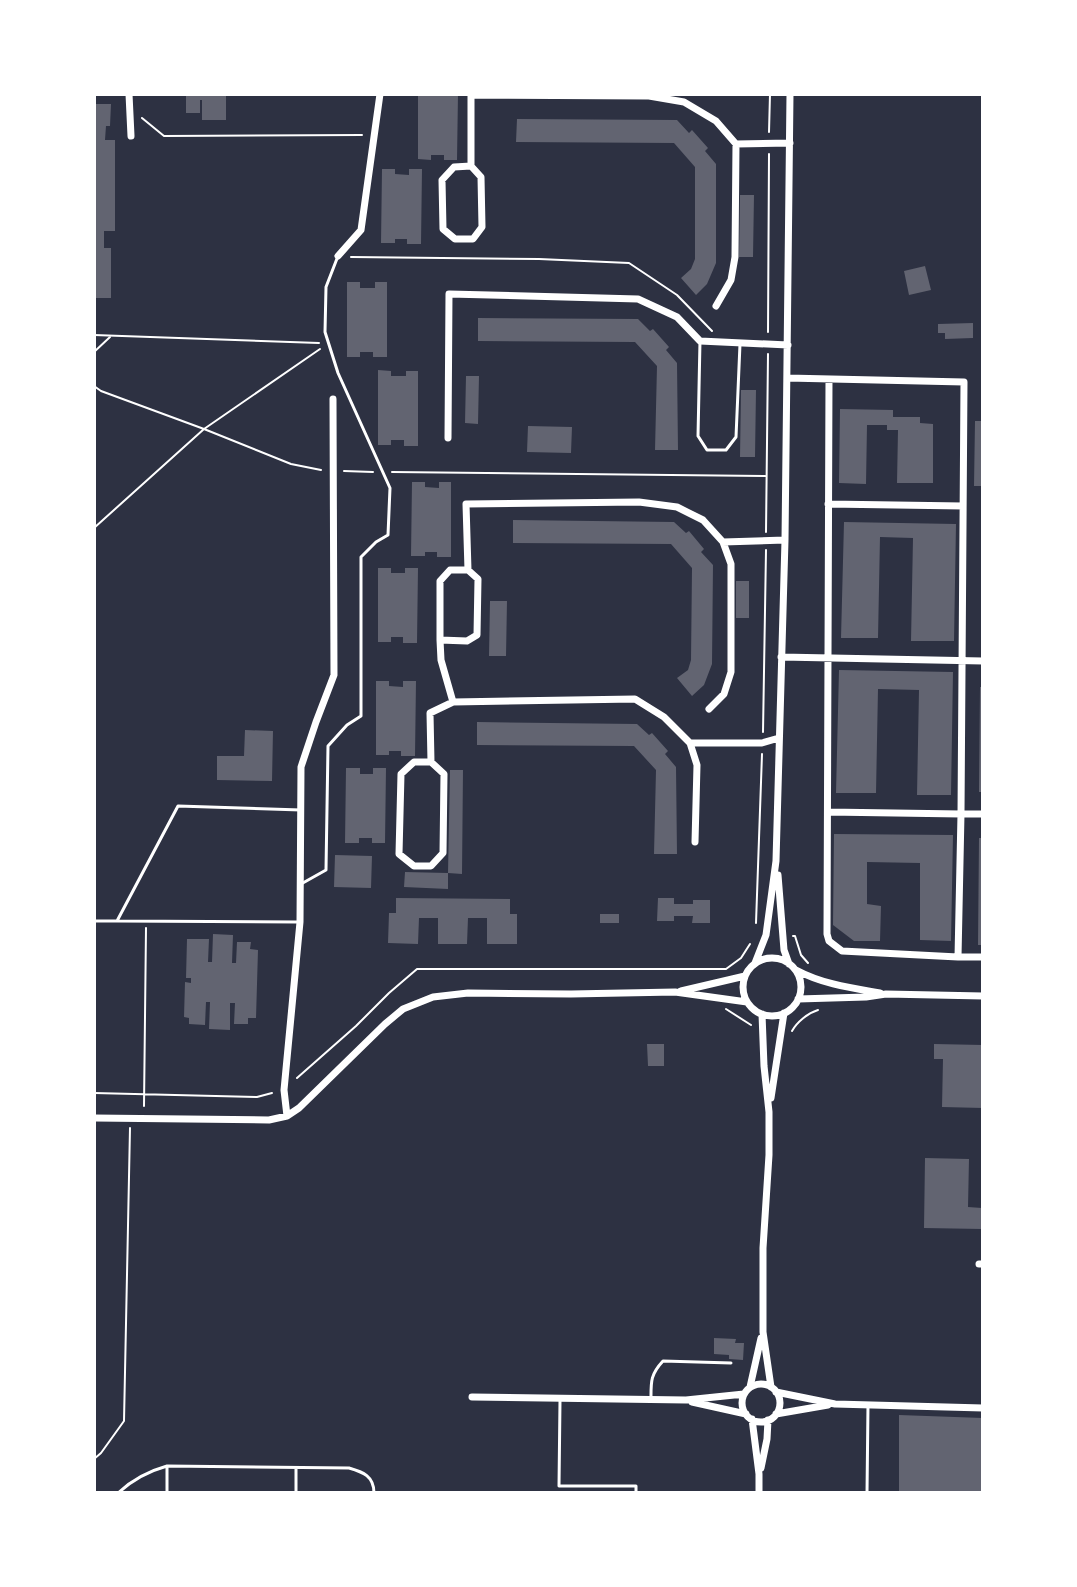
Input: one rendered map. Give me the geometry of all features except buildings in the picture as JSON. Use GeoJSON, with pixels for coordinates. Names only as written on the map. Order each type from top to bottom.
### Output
{"type":"FeatureCollection","features":[{"type":"Feature","properties":{"kind":"street"},"geometry":{"type":"LineString","coordinates":[[129,94],[131,136]]}},
{"type":"Feature","properties":{"kind":"street"},"geometry":{"type":"LineString","coordinates":[[338,256],[361,230],[380,94]]}},
{"type":"Feature","properties":{"kind":"street"},"geometry":{"type":"LineString","coordinates":[[776,861],[784,950],[801,987],[792,1007],[784,1013],[770,1015],[754,1009],[747,1002],[743,989],[745,976],[755,963],[766,935],[776,861],[785,540],[790,94]]}},
{"type":"Feature","properties":{"kind":"street"},"geometry":{"type":"LineString","coordinates":[[471,166],[454,167],[442,180],[443,229],[455,239],[473,239],[482,227],[481,177],[471,166],[471,95],[649,96],[684,102],[716,121],[736,144],[735,257],[731,280],[716,306]]}},
{"type":"Feature","properties":{"kind":"street"},"geometry":{"type":"LineString","coordinates":[[736,144],[790,143]]}},
{"type":"Feature","properties":{"kind":"street"},"geometry":{"type":"LineString","coordinates":[[448,438],[449,294],[638,299],[677,317],[700,341],[788,345]]}},
{"type":"Feature","properties":{"kind":"street"},"geometry":{"type":"LineString","coordinates":[[787,378],[964,382],[958,957]]}},
{"type":"Feature","properties":{"kind":"street"},"geometry":{"type":"LineString","coordinates":[[829,379],[827,934],[829,941],[842,951],[983,957]]}},
{"type":"Feature","properties":{"kind":"street"},"geometry":{"type":"LineString","coordinates":[[287,1116],[284,1090],[300,922],[301,767],[334,675],[333,399]]}},
{"type":"Feature","properties":{"kind":"street"},"geometry":{"type":"LineString","coordinates":[[468,570],[466,504],[639,502],[677,507],[703,520],[723,542],[731,564],[731,672],[724,694],[709,709]]}},
{"type":"Feature","properties":{"kind":"street"},"geometry":{"type":"LineString","coordinates":[[828,504],[963,506]]}},
{"type":"Feature","properties":{"kind":"street"},"geometry":{"type":"LineString","coordinates":[[723,542],[785,540]]}},
{"type":"Feature","properties":{"kind":"street"},"geometry":{"type":"LineString","coordinates":[[440,640],[467,641],[477,635],[478,579],[468,570],[450,570],[440,581],[440,640],[441,660],[453,702]]}},
{"type":"Feature","properties":{"kind":"street"},"geometry":{"type":"LineString","coordinates":[[781,657],[983,661]]}},
{"type":"Feature","properties":{"kind":"street"},"geometry":{"type":"LineString","coordinates":[[431,762],[414,762],[401,774],[399,854],[414,866],[431,866],[443,853],[444,774],[431,762],[430,713],[453,702],[635,699],[664,717],[690,743],[697,765],[695,842]]}},
{"type":"Feature","properties":{"kind":"street"},"geometry":{"type":"LineString","coordinates":[[690,743],[762,743],[779,738]]}},
{"type":"Feature","properties":{"kind":"street"},"geometry":{"type":"LineString","coordinates":[[828,812],[983,814]]}},
{"type":"Feature","properties":{"kind":"street"},"geometry":{"type":"LineString","coordinates":[[755,963],[776,958],[809,977],[886,994]]}},
{"type":"Feature","properties":{"kind":"street"},"geometry":{"type":"LineString","coordinates":[[675,992],[745,976]]}},
{"type":"Feature","properties":{"kind":"street"},"geometry":{"type":"LineString","coordinates":[[94,1118],[269,1120],[287,1116],[310,1099],[403,1009],[433,997],[468,993],[675,992],[747,1002]]}},
{"type":"Feature","properties":{"kind":"street"},"geometry":{"type":"LineString","coordinates":[[798,999],[886,994],[983,996]]}},
{"type":"Feature","properties":{"kind":"street"},"geometry":{"type":"LineString","coordinates":[[769,1112],[784,1013]]}},
{"type":"Feature","properties":{"kind":"street"},"geometry":{"type":"LineString","coordinates":[[759,1474],[772,1417],[779,1406],[763,1332],[769,1112],[762,1014]]}},
{"type":"Feature","properties":{"kind":"street"},"geometry":{"type":"LineString","coordinates":[[759,1493],[759,1474],[749,1416],[742,1406],[763,1332]]}},
{"type":"Feature","properties":{"kind":"street"},"geometry":{"type":"LineString","coordinates":[[472,1397],[686,1400],[747,1391],[759,1384],[835,1404],[983,1408]]}},
{"type":"Feature","properties":{"kind":"street"},"geometry":{"type":"LineString","coordinates":[[686,1400],[760,1421],[835,1404]]}},
{"type":"Feature","properties":{"kind":"lane"},"geometry":{"type":"LineString","coordinates":[[300,884],[326,870],[328,746],[347,725],[361,716],[361,557],[388,535],[390,488],[338,373],[325,332],[326,287],[338,256]]}},
{"type":"Feature","properties":{"kind":"lane"},"geometry":{"type":"LineString","coordinates":[[700,341],[698,436],[707,450],[726,450],[736,437],[740,344]]}},
{"type":"Feature","properties":{"kind":"lane"},"geometry":{"type":"LineString","coordinates":[[117,921],[178,806],[301,810]]}},
{"type":"Feature","properties":{"kind":"lane"},"geometry":{"type":"LineString","coordinates":[[94,921],[300,922]]}},
{"type":"Feature","properties":{"kind":"lane"},"geometry":{"type":"LineString","coordinates":[[651,1400],[654,1370],[663,1361],[731,1363]]}},
{"type":"Feature","properties":{"kind":"lane"},"geometry":{"type":"LineString","coordinates":[[560,1399],[559,1486],[636,1486],[636,1493]]}},
{"type":"Feature","properties":{"kind":"lane"},"geometry":{"type":"LineString","coordinates":[[867,1493],[868,1405]]}},
{"type":"Feature","properties":{"kind":"lane"},"geometry":{"type":"LineString","coordinates":[[167,1466],[167,1493]]}},
{"type":"Feature","properties":{"kind":"lane"},"geometry":{"type":"LineString","coordinates":[[118,1493],[136,1479],[167,1466],[349,1468],[365,1473],[374,1485],[374,1493]]}},
{"type":"Feature","properties":{"kind":"lane"},"geometry":{"type":"LineString","coordinates":[[296,1468],[296,1493]]}},
{"type":"Feature","properties":{"kind":"path"},"geometry":{"type":"LineString","coordinates":[[94,1093],[257,1097],[284,1090],[417,969],[726,969],[741,958],[755,935],[762,743],[770,94]]}},
{"type":"Feature","properties":{"kind":"path"},"geometry":{"type":"LineString","coordinates":[[129,108],[164,136],[375,135]]}},
{"type":"Feature","properties":{"kind":"path"},"geometry":{"type":"LineString","coordinates":[[338,256],[629,263],[677,295],[712,331]]}},
{"type":"Feature","properties":{"kind":"path"},"geometry":{"type":"LineString","coordinates":[[94,335],[328,344]]}},
{"type":"Feature","properties":{"kind":"path"},"geometry":{"type":"LineString","coordinates":[[94,352],[111,336]]}},
{"type":"Feature","properties":{"kind":"path"},"geometry":{"type":"LineString","coordinates":[[94,528],[204,429],[328,344]]}},
{"type":"Feature","properties":{"kind":"path"},"geometry":{"type":"LineString","coordinates":[[94,386],[291,464],[316,470],[766,476]]}},
{"type":"Feature","properties":{"kind":"path"},"geometry":{"type":"LineString","coordinates":[[142,1119],[145,1095],[146,922]]}},
{"type":"Feature","properties":{"kind":"path"},"geometry":{"type":"LineString","coordinates":[[755,935],[766,935]]}},
{"type":"Feature","properties":{"kind":"path"},"geometry":{"type":"LineString","coordinates":[[783,935],[795,936],[801,955],[807,962]]}},
{"type":"Feature","properties":{"kind":"path"},"geometry":{"type":"LineString","coordinates":[[94,1459],[124,1421],[130,1119]]}}]}
